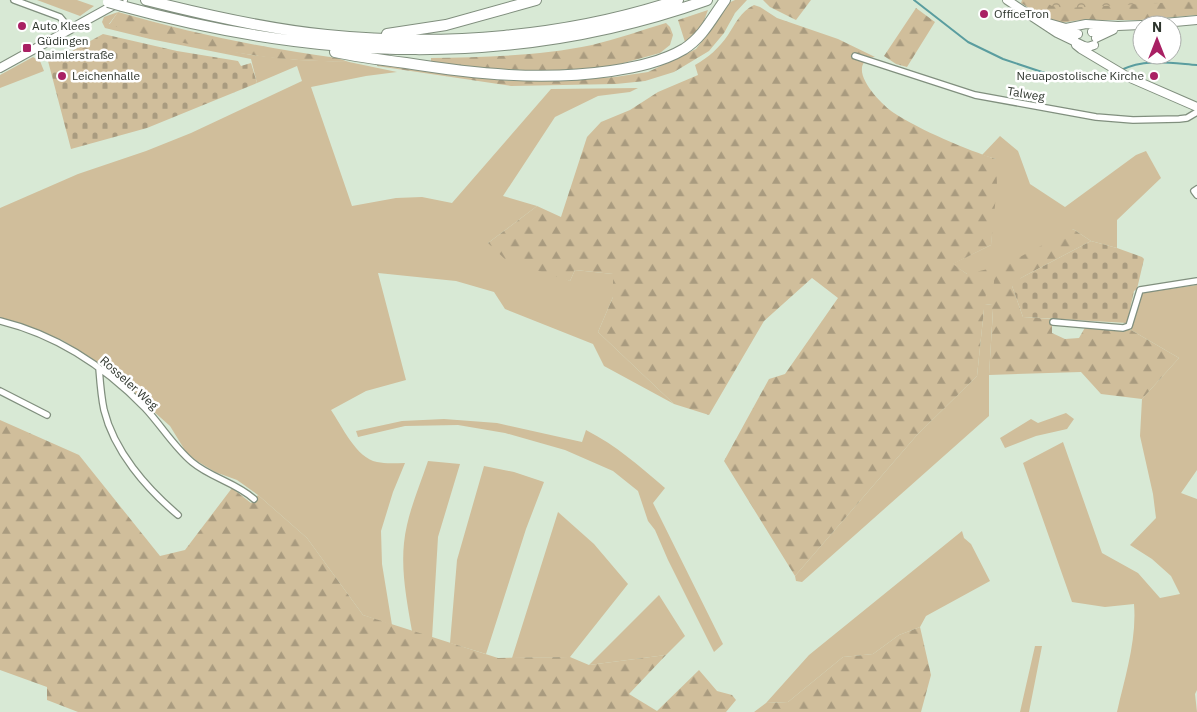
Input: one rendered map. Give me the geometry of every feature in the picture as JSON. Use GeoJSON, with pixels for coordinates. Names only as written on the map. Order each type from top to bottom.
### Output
{"type":"FeatureCollection","features":[{"type":"Feature","properties":{"kind":"highway"},"geometry":{"type":"LineString","coordinates":[[146,0],[267,26],[351,37],[406,40],[500,35],[570,26],[648,14],[678,0]]}},
{"type":"Feature","properties":{"kind":"highway"},"geometry":{"type":"LineString","coordinates":[[351,37],[408,32],[446,25],[536,0]]}},
{"type":"Feature","properties":{"kind":"highway"},"geometry":{"type":"LineString","coordinates":[[105,1],[123,3],[213,28],[295,42],[379,49],[458,49],[537,41],[707,0]]}},
{"type":"Feature","properties":{"kind":"highway"},"geometry":{"type":"LineString","coordinates":[[709,24],[712,0]]}},
{"type":"Feature","properties":{"kind":"highway"},"geometry":{"type":"LineString","coordinates":[[295,42],[336,53],[454,71],[543,77],[601,72],[646,64],[684,49],[695,41],[725,0]]}},
{"type":"Feature","properties":{"kind":"main road"},"geometry":{"type":"LineString","coordinates":[[1007,0],[1057,33],[1076,37]]}},
{"type":"Feature","properties":{"kind":"main road"},"geometry":{"type":"LineString","coordinates":[[0,68],[70,29],[123,3]]}},
{"type":"Feature","properties":{"kind":"main road"},"geometry":{"type":"LineString","coordinates":[[1034,18],[1066,28],[1086,24],[1132,25]]}},
{"type":"Feature","properties":{"kind":"main road"},"geometry":{"type":"LineString","coordinates":[[1182,21],[1197,20]]}},
{"type":"Feature","properties":{"kind":"main road"},"geometry":{"type":"LineString","coordinates":[[1045,22],[1076,37],[1088,47],[1094,38],[1118,26]]}},
{"type":"Feature","properties":{"kind":"main road"},"geometry":{"type":"LineString","coordinates":[[1094,38],[1113,30],[1132,27]]}},
{"type":"Feature","properties":{"kind":"main road"},"geometry":{"type":"LineString","coordinates":[[1076,37],[1085,29],[1094,38],[1107,66]]}},
{"type":"Feature","properties":{"kind":"main road"},"geometry":{"type":"LineString","coordinates":[[1076,37],[1081,49],[1107,66],[1197,107]]}},
{"type":"Feature","properties":{"kind":"street"},"geometry":{"type":"LineString","coordinates":[[14,0],[60,16],[70,29]]}},
{"type":"Feature","properties":{"kind":"street","name":"Talweg"},"geometry":{"type":"LineString","coordinates":[[855,56],[975,94],[1096,117],[1133,120],[1179,119],[1187,118],[1197,112]]}},
{"type":"Feature","properties":{"kind":"street"},"geometry":{"type":"LineString","coordinates":[[1197,189],[1194,190],[1197,195]]}},
{"type":"Feature","properties":{"kind":"street"},"geometry":{"type":"LineString","coordinates":[[1052,322],[1123,328],[1129,326],[1140,290],[1197,281]]}},
{"type":"Feature","properties":{"kind":"street","name":"Rosseler Weg"},"geometry":{"type":"LineString","coordinates":[[0,321],[60,342],[99,368],[146,409],[194,463],[204,471],[237,486],[254,499]]}},
{"type":"Feature","properties":{"kind":"street"},"geometry":{"type":"LineString","coordinates":[[99,368],[104,409],[111,432],[119,447],[150,488],[178,515]]}},
{"type":"Feature","properties":{"kind":"street"},"geometry":{"type":"LineString","coordinates":[[0,391],[47,415]]}},
{"type":"Feature","properties":{"kind":"green space"},"geometry":{"type":"Polygon","coordinates":[[[37,0],[77,0],[94,6],[80,16],[37,0]]]}},
{"type":"Feature","properties":{"kind":"green space"},"geometry":{"type":"Polygon","coordinates":[[[735,0],[747,0],[735,13],[724,33],[709,51],[674,72],[645,81],[616,84],[511,86],[377,66],[378,64],[512,81],[552,81],[615,77],[648,72],[696,49],[713,27],[726,4],[735,0]]]}},
{"type":"Feature","properties":{"kind":"green space"},"geometry":{"type":"Polygon","coordinates":[[[763,0],[811,0],[796,20],[770,7],[763,0]]]}},
{"type":"Feature","properties":{"kind":"green space"},"geometry":{"type":"Polygon","coordinates":[[[1022,0],[1197,0],[1197,15],[1132,15],[1132,20],[1080,20],[1061,23],[1037,13],[1021,3],[1022,0]]]}},
{"type":"Feature","properties":{"kind":"green space"},"geometry":{"type":"Polygon","coordinates":[[[1040,0],[1197,1],[1066,8],[1052,6],[1040,0]]]}},
{"type":"Feature","properties":{"kind":"green space"},"geometry":{"type":"Polygon","coordinates":[[[754,5],[777,18],[838,39],[875,57],[867,58],[862,66],[862,74],[868,87],[889,110],[930,133],[996,159],[997,185],[991,245],[953,264],[967,274],[988,269],[985,304],[992,305],[995,270],[1073,229],[1091,241],[1011,283],[1023,317],[1052,319],[1052,333],[1065,339],[1079,338],[1087,324],[1131,330],[1179,358],[1142,399],[1101,394],[1081,372],[989,375],[993,310],[984,309],[977,376],[917,435],[795,576],[724,461],[769,379],[785,374],[838,298],[812,278],[764,321],[709,415],[674,404],[598,332],[613,297],[613,274],[575,270],[570,281],[507,261],[488,243],[537,206],[561,217],[587,137],[601,122],[630,110],[658,92],[698,75],[695,65],[717,48],[742,14],[754,5]]]}},
{"type":"Feature","properties":{"kind":"green space"},"geometry":{"type":"Polygon","coordinates":[[[916,8],[935,22],[907,67],[896,64],[884,56],[916,8]]]}},
{"type":"Feature","properties":{"kind":"green space"},"geometry":{"type":"Polygon","coordinates":[[[708,10],[702,26],[685,42],[678,20],[708,10]]]}},
{"type":"Feature","properties":{"kind":"green space"},"geometry":{"type":"Polygon","coordinates":[[[118,12],[109,24],[207,47],[252,55],[299,60],[349,62],[397,72],[311,87],[352,206],[396,198],[422,197],[452,203],[551,89],[638,88],[630,92],[598,96],[555,117],[503,196],[537,206],[488,243],[570,281],[575,270],[613,274],[613,297],[598,332],[674,404],[604,366],[593,344],[505,309],[494,292],[456,281],[378,273],[406,380],[366,391],[331,410],[350,440],[362,454],[377,462],[405,463],[393,492],[381,531],[382,564],[392,625],[363,615],[307,538],[258,495],[237,480],[215,472],[186,452],[170,426],[99,363],[62,340],[0,317],[0,208],[78,174],[146,151],[191,133],[302,81],[297,66],[257,83],[251,59],[105,28],[102,22],[104,17],[118,12]]]}},
{"type":"Feature","properties":{"kind":"green space"},"geometry":{"type":"Polygon","coordinates":[[[118,12],[172,27],[227,39],[337,58],[349,62],[265,57],[180,42],[109,25],[118,12]]]}},
{"type":"Feature","properties":{"kind":"green space"},"geometry":{"type":"Polygon","coordinates":[[[666,23],[673,35],[670,45],[660,53],[609,67],[545,71],[431,63],[431,58],[512,55],[572,49],[601,43],[666,23]]]}},
{"type":"Feature","properties":{"kind":"green space"},"geometry":{"type":"Polygon","coordinates":[[[103,34],[177,51],[238,61],[241,66],[251,63],[257,83],[147,128],[71,149],[48,61],[72,53],[72,51],[103,34]]]}},
{"type":"Feature","properties":{"kind":"green space"},"geometry":{"type":"Polygon","coordinates":[[[33,57],[40,61],[44,71],[0,88],[0,75],[33,57]]]}},
{"type":"Feature","properties":{"kind":"green space"},"geometry":{"type":"Polygon","coordinates":[[[1000,136],[1018,151],[1030,184],[1065,207],[1136,155],[1146,151],[1161,178],[1117,220],[1117,248],[1091,241],[1073,229],[992,305],[985,304],[967,274],[952,264],[991,245],[996,159],[982,155],[1000,136]]]}},
{"type":"Feature","properties":{"kind":"green space"},"geometry":{"type":"Polygon","coordinates":[[[1091,241],[1117,248],[1144,259],[1127,323],[1023,317],[1011,283],[1091,241]]]}},
{"type":"Feature","properties":{"kind":"green space"},"geometry":{"type":"Polygon","coordinates":[[[1197,285],[1197,470],[1181,493],[1197,499],[1197,690],[1195,694],[1197,712],[1117,712],[1132,645],[1134,604],[1105,607],[1072,602],[1023,463],[1063,442],[1102,553],[1138,573],[1160,598],[1180,594],[1171,576],[1152,559],[1130,545],[1156,518],[1153,494],[1140,436],[1142,399],[1179,358],[1131,330],[1141,293],[1197,285]]]}},
{"type":"Feature","properties":{"kind":"green space"},"geometry":{"type":"Polygon","coordinates":[[[984,309],[993,309],[989,375],[989,416],[802,582],[796,581],[795,576],[917,435],[977,376],[984,309]]]}},
{"type":"Feature","properties":{"kind":"green space"},"geometry":{"type":"Polygon","coordinates":[[[1066,413],[1074,419],[1067,429],[1036,436],[1005,448],[1000,438],[1031,419],[1038,423],[1066,413]]]}},
{"type":"Feature","properties":{"kind":"green space"},"geometry":{"type":"Polygon","coordinates":[[[444,419],[497,423],[582,442],[586,430],[618,449],[665,488],[653,503],[723,644],[714,652],[655,530],[648,521],[638,491],[613,471],[565,450],[505,433],[458,425],[405,426],[358,437],[356,431],[402,421],[444,419]]]}},
{"type":"Feature","properties":{"kind":"green space"},"geometry":{"type":"Polygon","coordinates":[[[0,420],[79,455],[160,556],[185,550],[232,488],[251,503],[258,495],[307,538],[363,615],[498,658],[570,657],[589,665],[666,655],[629,694],[657,711],[699,670],[717,691],[732,695],[736,700],[726,712],[78,712],[47,700],[47,687],[0,670],[0,420]]]}},
{"type":"Feature","properties":{"kind":"green space"},"geometry":{"type":"Polygon","coordinates":[[[428,461],[460,464],[438,537],[432,638],[412,631],[403,565],[404,543],[408,522],[428,461]]]}},
{"type":"Feature","properties":{"kind":"green space"},"geometry":{"type":"Polygon","coordinates":[[[484,466],[514,472],[544,482],[526,529],[486,654],[450,643],[457,560],[484,466]]]}},
{"type":"Feature","properties":{"kind":"green space"},"geometry":{"type":"Polygon","coordinates":[[[558,512],[594,544],[628,584],[570,657],[512,658],[558,512]]]}},
{"type":"Feature","properties":{"kind":"green space"},"geometry":{"type":"Polygon","coordinates":[[[962,531],[964,538],[971,544],[990,581],[926,616],[920,627],[899,635],[873,654],[843,657],[788,702],[766,703],[809,655],[962,531]]]}},
{"type":"Feature","properties":{"kind":"green space"},"geometry":{"type":"Polygon","coordinates":[[[659,595],[685,636],[666,655],[589,665],[659,595]]]}},
{"type":"Feature","properties":{"kind":"green space"},"geometry":{"type":"Polygon","coordinates":[[[920,627],[931,675],[921,712],[754,712],[766,703],[788,702],[843,657],[873,654],[899,635],[920,627]]]}},
{"type":"Feature","properties":{"kind":"green space"},"geometry":{"type":"Polygon","coordinates":[[[1035,646],[1042,646],[1029,712],[1020,712],[1035,646]]]}},
{"type":"Feature","properties":{"kind":"waterway"},"geometry":{"type":"LineString","coordinates":[[914,0],[968,42],[1003,59],[1060,78],[1080,79],[1114,73]]}},
{"type":"Feature","properties":{"kind":"waterway"},"geometry":{"type":"LineString","coordinates":[[1121,70],[1130,66],[1149,63],[1197,65]]}},
{"type":"Feature","properties":{"kind":"place","name":"OfficeTron"},"geometry":{"type":"Point","coordinates":[984,14]}},
{"type":"Feature","properties":{"kind":"place","name":"Auto Klees"},"geometry":{"type":"Point","coordinates":[22,26]}},
{"type":"Feature","properties":{"kind":"place","name":"Güdingen Daimlerstraße"},"geometry":{"type":"Point","coordinates":[27,48]}},
{"type":"Feature","properties":{"kind":"place","name":"Leichenhalle"},"geometry":{"type":"Point","coordinates":[62,76]}},
{"type":"Feature","properties":{"kind":"place","name":"Neuapostolische Kirche"},"geometry":{"type":"Point","coordinates":[1154,76]}}]}
